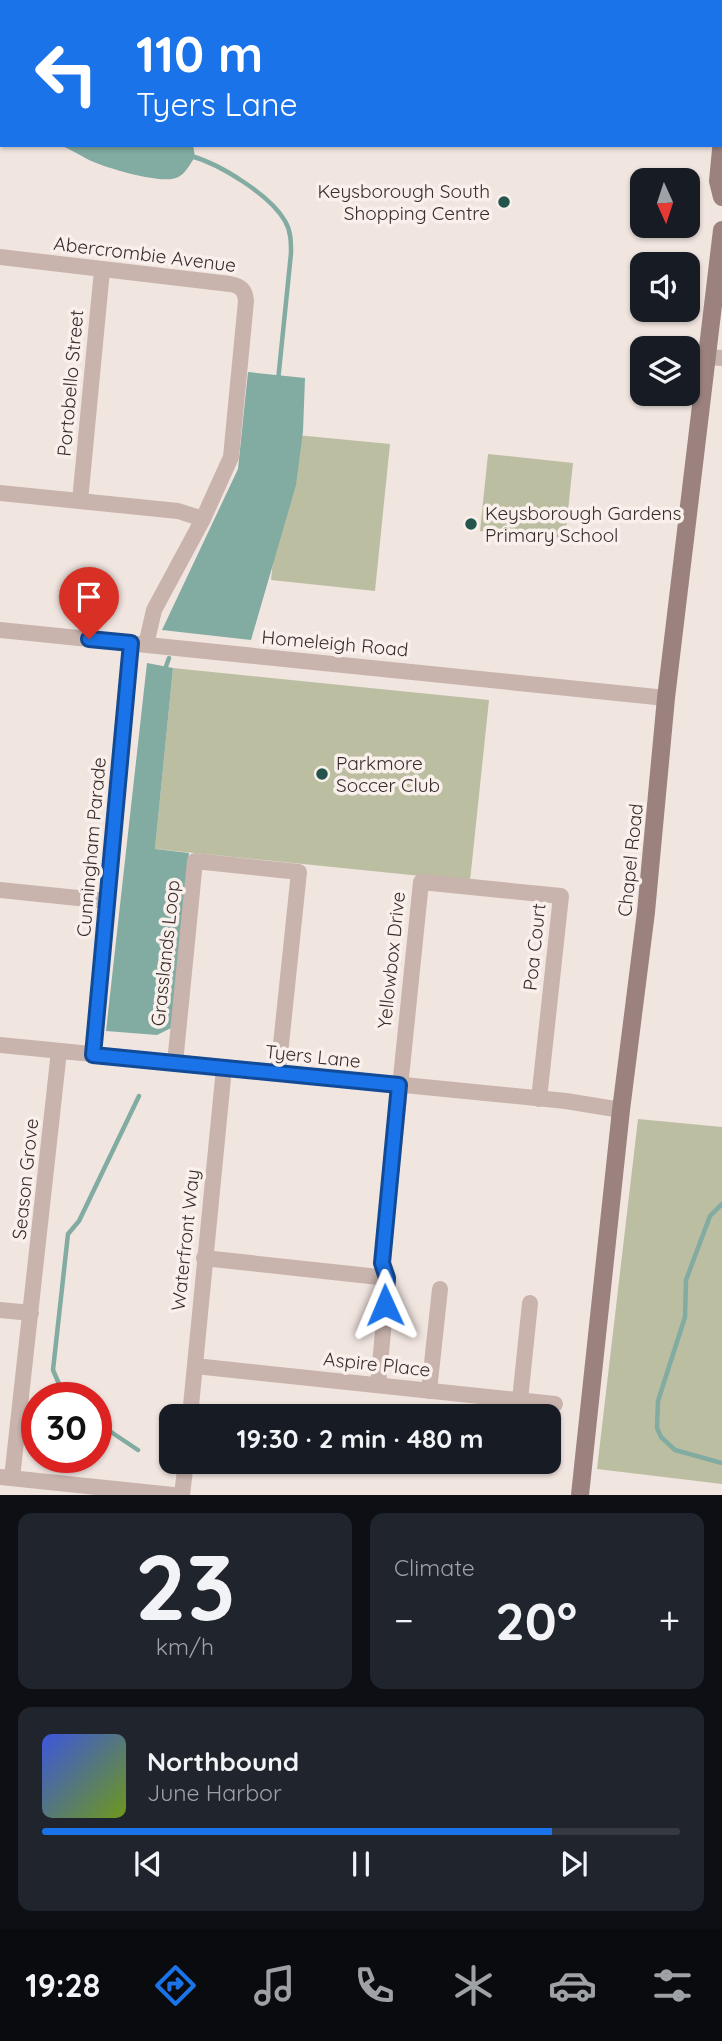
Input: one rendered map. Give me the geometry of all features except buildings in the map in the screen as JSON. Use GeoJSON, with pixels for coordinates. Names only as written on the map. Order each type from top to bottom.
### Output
{"type":"FeatureCollection","features":[{"type":"Feature","properties":{"kind":"main road"},"geometry":{"type":"LineString","coordinates":[[721,147],[718,181],[722,197]]}},
{"type":"Feature","properties":{"kind":"main road","name":"Chapel Road"},"geometry":{"type":"LineString","coordinates":[[580,1495],[621,1110],[640,972],[666,698],[714,358],[722,230]]}},
{"type":"Feature","properties":{"kind":"street","name":"Abercrombie Avenue"},"geometry":{"type":"LineString","coordinates":[[0,257],[230,284],[240,286],[244,292],[246,301],[231,457],[203,519],[154,610],[139,644]]}},
{"type":"Feature","properties":{"kind":"street","name":"Portobello Street"},"geometry":{"type":"LineString","coordinates":[[80,500],[102,270]]}},
{"type":"Feature","properties":{"kind":"street"},"geometry":{"type":"LineString","coordinates":[[0,492],[178,511],[203,519]]}},
{"type":"Feature","properties":{"kind":"street","name":"Homeleigh Road"},"geometry":{"type":"LineString","coordinates":[[0,630],[666,698]]}},
{"type":"Feature","properties":{"kind":"street","name":"Cunningham Parade"},"geometry":{"type":"LineString","coordinates":[[93,1055],[107,901],[139,644]]}},
{"type":"Feature","properties":{"kind":"street","name":"Grasslands Loop"},"geometry":{"type":"LineString","coordinates":[[175,1063],[195,861],[208,862],[299,872],[278,1073]]}},
{"type":"Feature","properties":{"kind":"street","name":"Yellowbox Drive"},"geometry":{"type":"LineString","coordinates":[[378,1385],[387,1278],[382,1263],[421,882]]}},
{"type":"Feature","properties":{"kind":"street","name":"Poa Court"},"geometry":{"type":"LineString","coordinates":[[421,882],[561,896],[540,1099]]}},
{"type":"Feature","properties":{"kind":"street"},"geometry":{"type":"LineString","coordinates":[[0,890],[107,901]]}},
{"type":"Feature","properties":{"kind":"street","name":"Tyers Lane"},"geometry":{"type":"LineString","coordinates":[[0,1045],[540,1099],[621,1110]]}},
{"type":"Feature","properties":{"kind":"street","name":"Season Grove"},"geometry":{"type":"LineString","coordinates":[[6,1478],[31,1314],[60,1051]]}},
{"type":"Feature","properties":{"kind":"street","name":"Waterfront Way"},"geometry":{"type":"LineString","coordinates":[[191,1404],[224,1068]]}},
{"type":"Feature","properties":{"kind":"street"},"geometry":{"type":"LineString","coordinates":[[204,1258],[387,1278]]}},
{"type":"Feature","properties":{"kind":"street"},"geometry":{"type":"LineString","coordinates":[[429,1391],[440,1289]]}},
{"type":"Feature","properties":{"kind":"street"},"geometry":{"type":"LineString","coordinates":[[520,1400],[530,1303]]}},
{"type":"Feature","properties":{"kind":"street"},"geometry":{"type":"LineString","coordinates":[[0,1310],[31,1314]]}},
{"type":"Feature","properties":{"kind":"street","name":"Aspire Place"},"geometry":{"type":"LineString","coordinates":[[195,1366],[555,1404]]}},
{"type":"Feature","properties":{"kind":"street"},"geometry":{"type":"LineString","coordinates":[[182,1495],[184,1474]]}},
{"type":"Feature","properties":{"kind":"street"},"geometry":{"type":"LineString","coordinates":[[6,1478],[173,1495]]}},
{"type":"Feature","properties":{"kind":"green space"},"geometry":{"type":"Polygon","coordinates":[[[286,434],[390,444],[375,591],[271,580],[286,434]]]}},
{"type":"Feature","properties":{"kind":"green space"},"geometry":{"type":"Polygon","coordinates":[[[488,454],[573,463],[565,540],[480,531],[488,454]]]}},
{"type":"Feature","properties":{"kind":"green space","name":"Parkmore Soccer Club"},"geometry":{"type":"Polygon","coordinates":[[[173,668],[489,700],[470,881],[155,849],[173,668]]]}},
{"type":"Feature","properties":{"kind":"green space"},"geometry":{"type":"Polygon","coordinates":[[[638,1119],[722,1127],[722,1484],[597,1469],[638,1119]]]}},
{"type":"Feature","properties":{"kind":"water"},"geometry":{"type":"Polygon","coordinates":[[[64,147],[193,147],[195,157],[179,177],[158,179],[108,167],[64,147]]]}},
{"type":"Feature","properties":{"kind":"water"},"geometry":{"type":"Polygon","coordinates":[[[248,372],[305,378],[303,431],[296,485],[251,640],[162,630],[238,469],[248,372]]]}},
{"type":"Feature","properties":{"kind":"water"},"geometry":{"type":"Polygon","coordinates":[[[147,663],[173,668],[155,849],[189,853],[171,1028],[157,1035],[106,1031],[147,663]]]}},
{"type":"Feature","properties":{"kind":"waterway"},"geometry":{"type":"LineString","coordinates":[[191,156],[216,166],[256,191],[278,211],[287,225],[291,253],[278,381]]}},
{"type":"Feature","properties":{"kind":"waterway"},"geometry":{"type":"LineString","coordinates":[[164,672],[169,658]]}},
{"type":"Feature","properties":{"kind":"waterway"},"geometry":{"type":"LineString","coordinates":[[58,1382],[53,1370],[68,1234],[79,1221],[139,1096]]}},
{"type":"Feature","properties":{"kind":"waterway"},"geometry":{"type":"LineString","coordinates":[[722,1204],[710,1216],[686,1280],[685,1317],[658,1401],[657,1428],[661,1437],[675,1450],[722,1463]]}},
{"type":"Feature","properties":{"kind":"waterway"},"geometry":{"type":"LineString","coordinates":[[112,1433],[138,1450]]}},
{"type":"Feature","properties":{"kind":"place","name":"Keysborough South Shopping Centre"},"geometry":{"type":"Point","coordinates":[504,202]}},
{"type":"Feature","properties":{"kind":"place","name":"Keysborough Gardens Primary School"},"geometry":{"type":"Point","coordinates":[471,524]}},
{"type":"Feature","properties":{"kind":"place","name":"Parkmore Soccer Club"},"geometry":{"type":"Point","coordinates":[322,774]}},
{"type":"Feature","properties":{"kind":"route"},"geometry":{"type":"LineString","coordinates":[[89,639],[131,643],[93,1055],[399,1085],[382,1263],[387,1278],[385,1305]]}}]}
